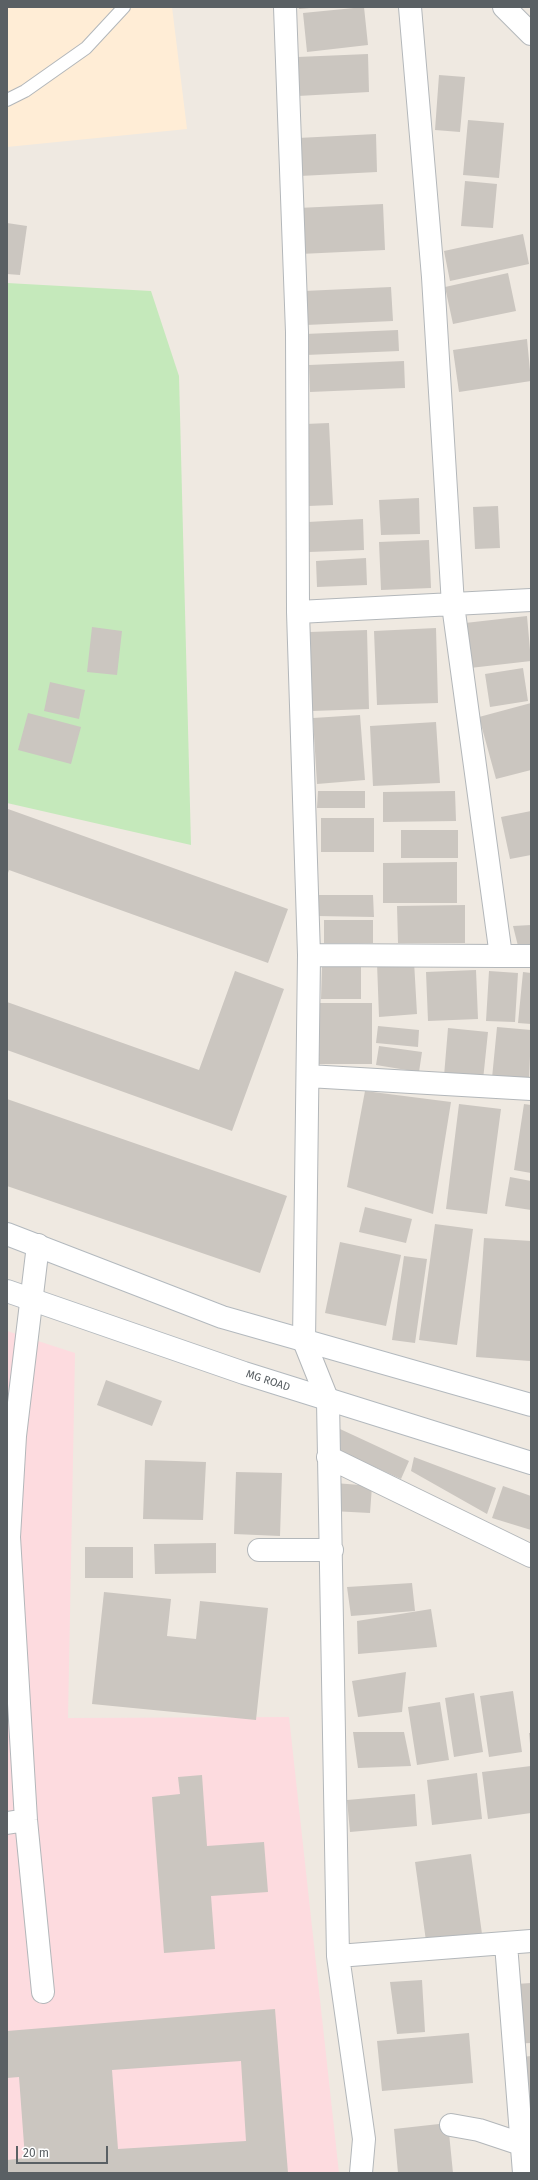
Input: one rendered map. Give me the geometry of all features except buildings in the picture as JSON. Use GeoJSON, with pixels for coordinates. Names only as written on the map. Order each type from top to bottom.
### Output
{"type":"FeatureCollection","features":[{"type":"Feature","properties":{"kind":"street"},"geometry":{"type":"LineString","coordinates":[[285,7],[297,332],[298,612],[309,955],[304,1341],[328,1400],[328,1457],[332,1550],[338,1956],[364,2139],[361,2173]]}},
{"type":"Feature","properties":{"kind":"street"},"geometry":{"type":"LineString","coordinates":[[410,7],[433,277],[453,605],[501,956]]}},
{"type":"Feature","properties":{"kind":"street"},"geometry":{"type":"LineString","coordinates":[[504,7],[531,34]]}},
{"type":"Feature","properties":{"kind":"street"},"geometry":{"type":"LineString","coordinates":[[298,612],[531,600]]}},
{"type":"Feature","properties":{"kind":"street"},"geometry":{"type":"LineString","coordinates":[[309,955],[531,956]]}},
{"type":"Feature","properties":{"kind":"street"},"geometry":{"type":"LineString","coordinates":[[308,1076],[531,1089]]}},
{"type":"Feature","properties":{"kind":"street"},"geometry":{"type":"LineString","coordinates":[[7,1234],[222,1317],[531,1405]]}},
{"type":"Feature","properties":{"kind":"street"},"geometry":{"type":"LineString","coordinates":[[38,1245],[11,1434],[8,1537],[16,1822],[43,1992]]}},
{"type":"Feature","properties":{"kind":"street","name":"MG ROAD"},"geometry":{"type":"LineString","coordinates":[[7,1290],[328,1400],[531,1463]]}},
{"type":"Feature","properties":{"kind":"street"},"geometry":{"type":"LineString","coordinates":[[328,1457],[531,1556]]}},
{"type":"Feature","properties":{"kind":"street"},"geometry":{"type":"LineString","coordinates":[[259,1550],[332,1550]]}},
{"type":"Feature","properties":{"kind":"street"},"geometry":{"type":"LineString","coordinates":[[338,1956],[531,1942]]}},
{"type":"Feature","properties":{"kind":"street"},"geometry":{"type":"LineString","coordinates":[[506,1944],[524,2173]]}},
{"type":"Feature","properties":{"kind":"street"},"geometry":{"type":"LineString","coordinates":[[451,2125],[479,2130],[521,2144]]}},
{"type":"Feature","properties":{"kind":"lane"},"geometry":{"type":"LineString","coordinates":[[7,100],[25,91],[86,48],[124,7]]}},
{"type":"Feature","properties":{"kind":"shaded area"},"geometry":{"type":"Polygon","coordinates":[[[7,7],[172,7],[187,129],[7,147],[7,7]]]}},
{"type":"Feature","properties":{"kind":"shaded area"},"geometry":{"type":"Polygon","coordinates":[[[7,1331],[75,1353],[68,1718],[289,1717],[339,2173],[7,2173],[7,1331]]]}},
{"type":"Feature","properties":{"kind":"green space"},"geometry":{"type":"Polygon","coordinates":[[[7,283],[151,291],[179,376],[191,845],[7,803],[7,283]]]}}]}
